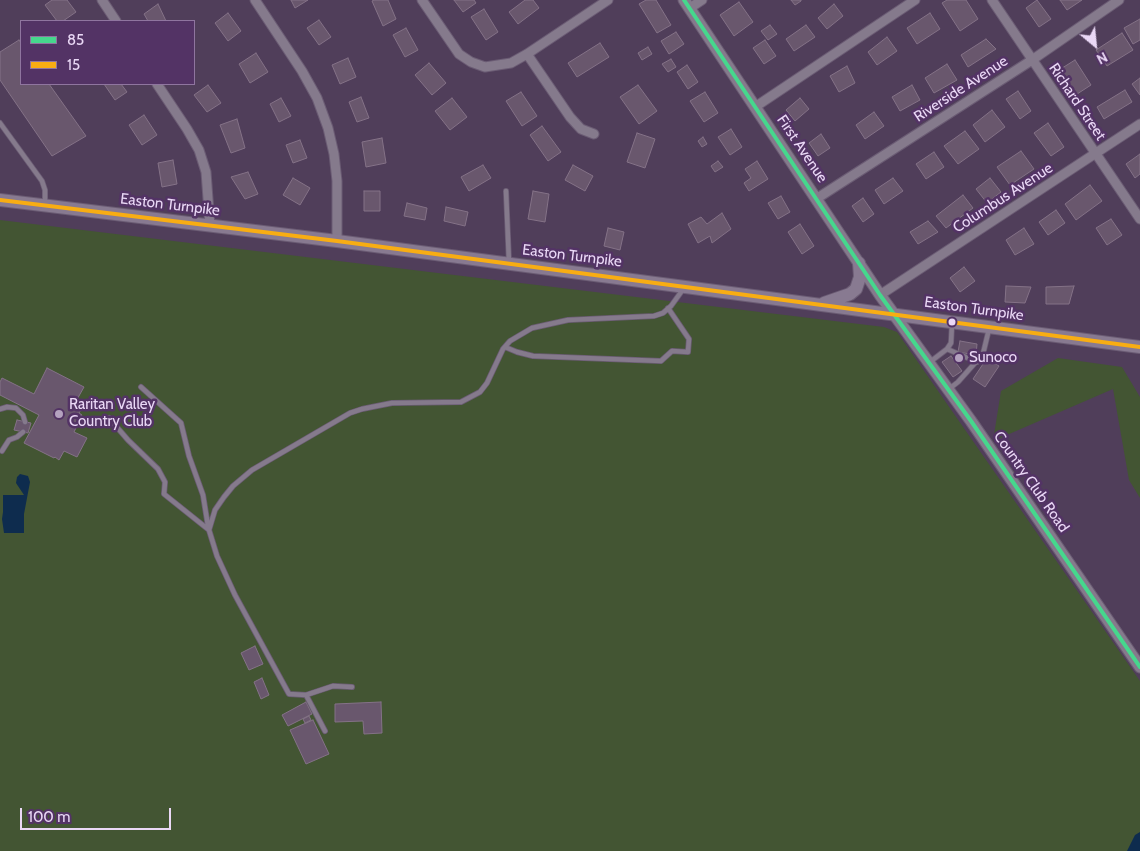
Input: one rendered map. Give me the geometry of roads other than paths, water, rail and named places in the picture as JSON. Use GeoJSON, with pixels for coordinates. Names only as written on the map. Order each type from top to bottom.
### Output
{"type":"FeatureCollection","features":[{"type":"Feature","properties":{"kind":"main road","name":"Easton Turnpike"},"geometry":{"type":"LineString","coordinates":[[0,200],[509,264],[1140,347]]}},
{"type":"Feature","properties":{"kind":"main road"},"geometry":{"type":"LineString","coordinates":[[819,305],[850,294],[856,288],[860,277],[859,263]]}},
{"type":"Feature","properties":{"kind":"street"},"geometry":{"type":"LineString","coordinates":[[102,0],[115,20]]}},
{"type":"Feature","properties":{"kind":"street"},"geometry":{"type":"LineString","coordinates":[[255,0],[317,98],[328,128],[334,154],[337,181],[338,242]]}},
{"type":"Feature","properties":{"kind":"street"},"geometry":{"type":"LineString","coordinates":[[422,0],[459,54],[471,62],[485,67],[511,63],[608,0]]}},
{"type":"Feature","properties":{"kind":"street"},"geometry":{"type":"LineString","coordinates":[[687,4],[702,0]]}},
{"type":"Feature","properties":{"kind":"street"},"geometry":{"type":"LineString","coordinates":[[755,107],[915,0]]}},
{"type":"Feature","properties":{"kind":"street","name":"Richard Street"},"geometry":{"type":"LineString","coordinates":[[992,0],[1140,220]]}},
{"type":"Feature","properties":{"kind":"street","name":"Riverside Avenue"},"geometry":{"type":"LineString","coordinates":[[816,199],[1032,60],[1120,0]]}},
{"type":"Feature","properties":{"kind":"street","name":"First Avenue"},"geometry":{"type":"LineString","coordinates":[[687,4],[895,315]]}},
{"type":"Feature","properties":{"kind":"street"},"geometry":{"type":"LineString","coordinates":[[527,54],[570,117],[581,129],[594,134]]}},
{"type":"Feature","properties":{"kind":"street"},"geometry":{"type":"LineString","coordinates":[[158,85],[199,150],[206,172],[210,226]]}},
{"type":"Feature","properties":{"kind":"street","name":"Columbus Avenue"},"geometry":{"type":"LineString","coordinates":[[880,295],[1140,124]]}},
{"type":"Feature","properties":{"kind":"street","name":"Country Club Road"},"geometry":{"type":"LineString","coordinates":[[895,315],[1140,668]]}},
{"type":"Feature","properties":{"kind":"lane"},"geometry":{"type":"LineString","coordinates":[[0,123],[42,181],[45,190],[45,205]]}},
{"type":"Feature","properties":{"kind":"lane"},"geometry":{"type":"LineString","coordinates":[[506,191],[509,264]]}},
{"type":"Feature","properties":{"kind":"lane"},"geometry":{"type":"LineString","coordinates":[[209,530],[215,510],[233,486],[252,470],[341,418],[362,409],[392,402],[461,402],[480,392],[487,383],[497,357],[505,346],[532,328],[568,320],[654,316],[663,313],[685,287]]}},
{"type":"Feature","properties":{"kind":"lane"},"geometry":{"type":"LineString","coordinates":[[505,346],[533,356],[661,361],[672,351],[688,352],[689,339],[668,308]]}},
{"type":"Feature","properties":{"kind":"lane"},"geometry":{"type":"LineString","coordinates":[[929,362],[947,349],[950,343],[952,323]]}},
{"type":"Feature","properties":{"kind":"lane"},"geometry":{"type":"LineString","coordinates":[[948,390],[977,362],[982,354],[989,328]]}},
{"type":"Feature","properties":{"kind":"lane"},"geometry":{"type":"LineString","coordinates":[[947,349],[977,362]]}},
{"type":"Feature","properties":{"kind":"lane"},"geometry":{"type":"LineString","coordinates":[[141,387],[181,423],[189,456],[204,495],[209,530],[216,556],[289,694],[306,695],[333,686],[352,688]]}},
{"type":"Feature","properties":{"kind":"lane"},"geometry":{"type":"LineString","coordinates":[[0,409],[7,406],[16,408],[25,422]]}},
{"type":"Feature","properties":{"kind":"lane"},"geometry":{"type":"LineString","coordinates":[[109,418],[128,440],[158,469],[165,482],[164,494],[209,530]]}},
{"type":"Feature","properties":{"kind":"lane"},"geometry":{"type":"LineString","coordinates":[[0,451],[10,440],[22,432]]}},
{"type":"Feature","properties":{"kind":"lane"},"geometry":{"type":"LineString","coordinates":[[306,695],[326,731]]}},
{"type":"Feature","properties":{"kind":"water"},"geometry":{"type":"Polygon","coordinates":[[[20,474],[28,476],[30,482],[24,514],[24,533],[4,533],[2,519],[3,495],[24,495],[16,483],[17,477],[20,474]]]}},
{"type":"Feature","properties":{"kind":"water"},"geometry":{"type":"Polygon","coordinates":[[[1140,832],[1140,851],[1127,851],[1135,835],[1140,832]]]}},
{"type":"Feature","properties":{"kind":"place","name":"Sunoco"},"geometry":{"type":"Point","coordinates":[959,358]}},
{"type":"Feature","properties":{"kind":"place","name":"Raritan Valley Country Club"},"geometry":{"type":"Point","coordinates":[59,414]}}]}
